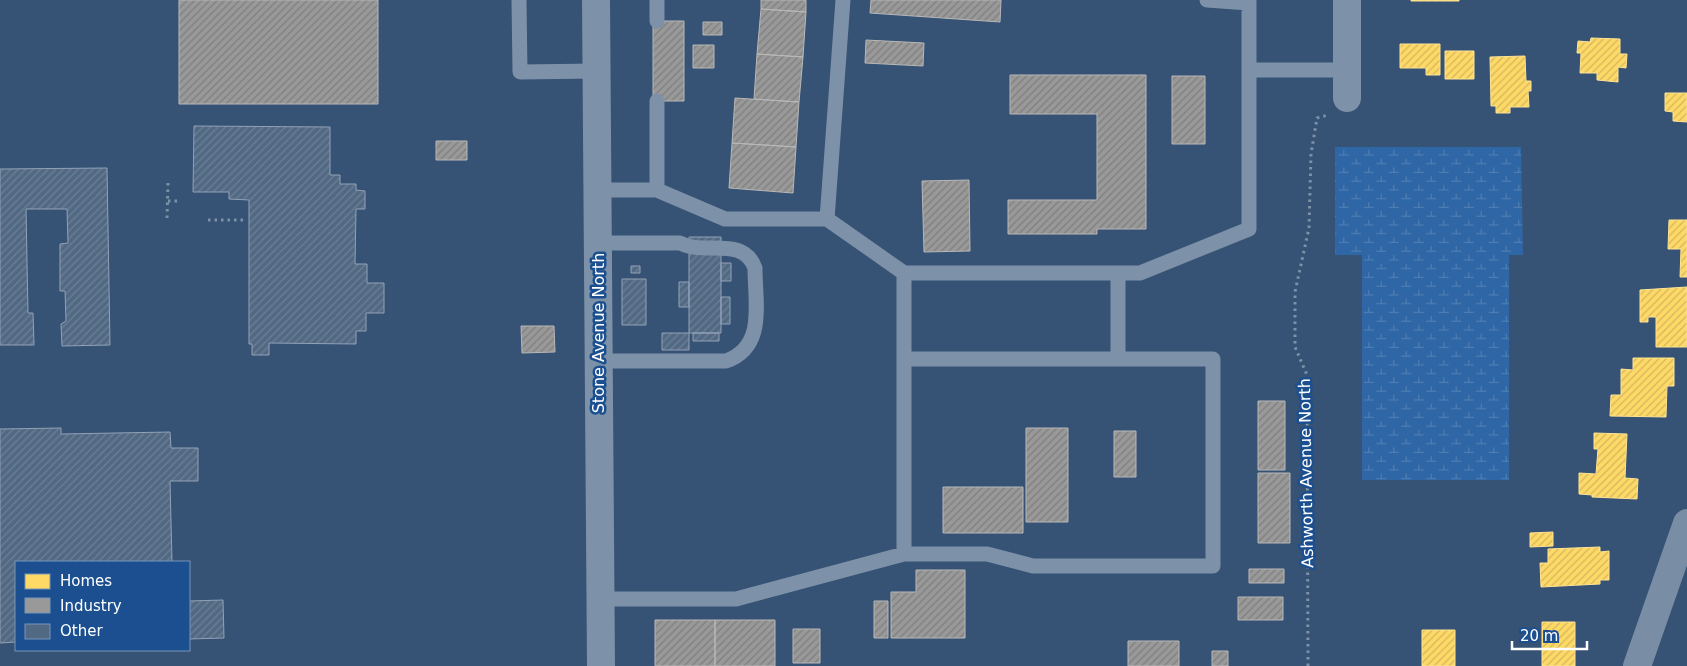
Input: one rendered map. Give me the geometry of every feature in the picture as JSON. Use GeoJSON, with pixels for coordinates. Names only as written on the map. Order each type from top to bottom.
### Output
{"type":"FeatureCollection","features":[{"type":"Feature","properties":{"kind":"street","name":"Stone Avenue North"},"geometry":{"type":"LineString","coordinates":[[596,0],[602,666]]}},
{"type":"Feature","properties":{"kind":"street"},"geometry":{"type":"LineString","coordinates":[[1339,107],[1347,70],[1347,0]]}},
{"type":"Feature","properties":{"kind":"street"},"geometry":{"type":"LineString","coordinates":[[1637,666],[1687,523]]}},
{"type":"Feature","properties":{"kind":"lane"},"geometry":{"type":"LineString","coordinates":[[520,0],[520,72],[597,71]]}},
{"type":"Feature","properties":{"kind":"lane"},"geometry":{"type":"LineString","coordinates":[[657,0],[657,21]]}},
{"type":"Feature","properties":{"kind":"lane"},"geometry":{"type":"LineString","coordinates":[[827,218],[843,0]]}},
{"type":"Feature","properties":{"kind":"lane"},"geometry":{"type":"LineString","coordinates":[[598,190],[657,190],[725,218],[827,218],[904,273],[1140,273],[1248,229],[1248,2],[1207,0]]}},
{"type":"Feature","properties":{"kind":"lane"},"geometry":{"type":"LineString","coordinates":[[1248,70],[1347,70]]}},
{"type":"Feature","properties":{"kind":"lane"},"geometry":{"type":"LineString","coordinates":[[657,101],[657,190]]}},
{"type":"Feature","properties":{"kind":"lane"},"geometry":{"type":"LineString","coordinates":[[598,243],[680,243],[689,248],[732,248],[744,251],[751,259],[754,268],[754,334],[748,348],[739,356],[726,361],[599,361]]}},
{"type":"Feature","properties":{"kind":"lane"},"geometry":{"type":"LineString","coordinates":[[904,273],[904,554]]}},
{"type":"Feature","properties":{"kind":"lane"},"geometry":{"type":"LineString","coordinates":[[1118,273],[1118,359]]}},
{"type":"Feature","properties":{"kind":"lane"},"geometry":{"type":"LineString","coordinates":[[601,599],[736,599],[904,554],[987,554],[1033,566],[1213,566],[1213,359],[904,359]]}},
{"type":"Feature","properties":{"kind":"path","name":"Ashworth Avenue North"},"geometry":{"type":"LineString","coordinates":[[1308,666],[1307,376],[1295,347],[1295,292],[1309,228],[1311,154],[1317,118],[1339,107]]}},
{"type":"Feature","properties":{"kind":"path"},"geometry":{"type":"LineString","coordinates":[[167,218],[168,183]]}},
{"type":"Feature","properties":{"kind":"path"},"geometry":{"type":"LineString","coordinates":[[168,201],[178,201]]}},
{"type":"Feature","properties":{"kind":"path"},"geometry":{"type":"LineString","coordinates":[[208,220],[246,220]]}},
{"type":"Feature","properties":{"kind":"green space"},"geometry":{"type":"Polygon","coordinates":[[[1335,147],[1521,147],[1523,255],[1509,255],[1509,480],[1362,480],[1362,255],[1335,255],[1335,147]]]}},
{"type":"Feature","properties":{"kind":"building: Homes"},"geometry":{"type":"Polygon","coordinates":[[[1459,0],[1459,1],[1411,1],[1459,0]]]}},
{"type":"Feature","properties":{"kind":"building: Homes"},"geometry":{"type":"Polygon","coordinates":[[[1591,38],[1620,39],[1620,54],[1627,54],[1626,68],[1618,67],[1618,82],[1597,80],[1597,73],[1580,73],[1581,53],[1577,53],[1578,41],[1590,42],[1591,38]]]}},
{"type":"Feature","properties":{"kind":"building: Homes"},"geometry":{"type":"Polygon","coordinates":[[[1400,44],[1440,44],[1440,75],[1426,75],[1426,68],[1400,68],[1400,44]]]}},
{"type":"Feature","properties":{"kind":"building: Homes"},"geometry":{"type":"Polygon","coordinates":[[[1445,51],[1474,51],[1474,79],[1445,79],[1445,51]]]}},
{"type":"Feature","properties":{"kind":"building: Homes"},"geometry":{"type":"Polygon","coordinates":[[[1525,56],[1526,81],[1531,81],[1531,91],[1528,91],[1529,107],[1510,107],[1510,113],[1496,113],[1496,106],[1491,106],[1490,57],[1525,56]]]}},
{"type":"Feature","properties":{"kind":"building: Homes"},"geometry":{"type":"Polygon","coordinates":[[[1665,93],[1687,93],[1687,122],[1673,121],[1673,112],[1665,111],[1665,93]]]}},
{"type":"Feature","properties":{"kind":"building: Homes"},"geometry":{"type":"Polygon","coordinates":[[[1669,220],[1687,220],[1687,277],[1680,277],[1681,249],[1668,249],[1669,220]]]}},
{"type":"Feature","properties":{"kind":"building: Homes"},"geometry":{"type":"Polygon","coordinates":[[[1687,287],[1687,347],[1656,347],[1656,317],[1648,317],[1648,322],[1640,322],[1640,290],[1687,287]]]}},
{"type":"Feature","properties":{"kind":"building: Homes"},"geometry":{"type":"Polygon","coordinates":[[[1633,358],[1674,358],[1674,386],[1667,386],[1666,417],[1610,416],[1611,395],[1621,395],[1621,369],[1633,370],[1633,358]]]}},
{"type":"Feature","properties":{"kind":"building: Homes"},"geometry":{"type":"Polygon","coordinates":[[[1594,433],[1627,434],[1625,478],[1638,479],[1637,499],[1592,497],[1592,495],[1579,494],[1579,473],[1596,474],[1598,449],[1594,449],[1594,433]]]}},
{"type":"Feature","properties":{"kind":"building: Homes"},"geometry":{"type":"Polygon","coordinates":[[[1553,532],[1553,546],[1530,547],[1530,533],[1553,532]]]}},
{"type":"Feature","properties":{"kind":"building: Homes"},"geometry":{"type":"Polygon","coordinates":[[[1600,547],[1600,552],[1609,551],[1609,580],[1600,580],[1600,584],[1541,587],[1540,563],[1548,563],[1548,549],[1600,547]]]}},
{"type":"Feature","properties":{"kind":"building: Homes"},"geometry":{"type":"Polygon","coordinates":[[[1542,622],[1575,622],[1575,666],[1542,666],[1542,622]]]}},
{"type":"Feature","properties":{"kind":"building: Homes"},"geometry":{"type":"Polygon","coordinates":[[[1422,630],[1455,630],[1455,666],[1422,666],[1422,630]]]}},
{"type":"Feature","properties":{"kind":"building: Industry"},"geometry":{"type":"Polygon","coordinates":[[[179,0],[378,0],[378,104],[179,104],[179,0]]]}},
{"type":"Feature","properties":{"kind":"building: Industry"},"geometry":{"type":"Polygon","coordinates":[[[761,0],[806,0],[806,12],[761,9],[761,0]]]}},
{"type":"Feature","properties":{"kind":"building: Industry"},"geometry":{"type":"Polygon","coordinates":[[[871,0],[1001,0],[1000,22],[870,13],[871,0]]]}},
{"type":"Feature","properties":{"kind":"building: Industry"},"geometry":{"type":"Polygon","coordinates":[[[761,9],[806,12],[803,57],[757,54],[761,9]]]}},
{"type":"Feature","properties":{"kind":"building: Industry"},"geometry":{"type":"Polygon","coordinates":[[[653,21],[684,21],[684,101],[653,101],[653,21]]]}},
{"type":"Feature","properties":{"kind":"building: Industry"},"geometry":{"type":"Polygon","coordinates":[[[703,22],[722,22],[722,35],[703,35],[703,22]]]}},
{"type":"Feature","properties":{"kind":"building: Industry"},"geometry":{"type":"Polygon","coordinates":[[[866,40],[924,43],[923,66],[865,63],[866,40]]]}},
{"type":"Feature","properties":{"kind":"building: Industry"},"geometry":{"type":"Polygon","coordinates":[[[693,45],[714,45],[714,68],[693,68],[693,45]]]}},
{"type":"Feature","properties":{"kind":"building: Industry"},"geometry":{"type":"Polygon","coordinates":[[[757,54],[803,57],[799,102],[754,99],[757,54]]]}},
{"type":"Feature","properties":{"kind":"building: Industry"},"geometry":{"type":"Polygon","coordinates":[[[1010,75],[1146,75],[1146,229],[1097,229],[1097,234],[1008,234],[1008,200],[1097,200],[1097,114],[1010,114],[1010,75]]]}},
{"type":"Feature","properties":{"kind":"building: Industry"},"geometry":{"type":"Polygon","coordinates":[[[1172,76],[1205,76],[1205,144],[1172,144],[1172,76]]]}},
{"type":"Feature","properties":{"kind":"building: Industry"},"geometry":{"type":"Polygon","coordinates":[[[735,98],[799,102],[796,147],[732,143],[735,98]]]}},
{"type":"Feature","properties":{"kind":"building: Industry"},"geometry":{"type":"Polygon","coordinates":[[[436,141],[467,141],[467,160],[436,160],[436,141]]]}},
{"type":"Feature","properties":{"kind":"building: Industry"},"geometry":{"type":"Polygon","coordinates":[[[732,143],[796,147],[793,193],[729,188],[732,143]]]}},
{"type":"Feature","properties":{"kind":"building: Industry"},"geometry":{"type":"Polygon","coordinates":[[[969,180],[970,251],[924,252],[922,181],[969,180]]]}},
{"type":"Feature","properties":{"kind":"building: Industry"},"geometry":{"type":"Polygon","coordinates":[[[521,326],[554,326],[555,352],[522,353],[521,326]]]}},
{"type":"Feature","properties":{"kind":"building: Industry"},"geometry":{"type":"Polygon","coordinates":[[[1258,401],[1285,401],[1285,470],[1258,470],[1258,401]]]}},
{"type":"Feature","properties":{"kind":"building: Industry"},"geometry":{"type":"Polygon","coordinates":[[[1026,428],[1068,428],[1068,522],[1026,522],[1026,428]]]}},
{"type":"Feature","properties":{"kind":"building: Industry"},"geometry":{"type":"Polygon","coordinates":[[[1114,431],[1136,431],[1136,477],[1114,477],[1114,431]]]}},
{"type":"Feature","properties":{"kind":"building: Industry"},"geometry":{"type":"Polygon","coordinates":[[[1258,473],[1290,473],[1290,543],[1258,543],[1258,473]]]}},
{"type":"Feature","properties":{"kind":"building: Industry"},"geometry":{"type":"Polygon","coordinates":[[[943,487],[1023,487],[1023,533],[943,533],[943,487]]]}},
{"type":"Feature","properties":{"kind":"building: Industry"},"geometry":{"type":"Polygon","coordinates":[[[1249,569],[1284,569],[1284,583],[1249,583],[1249,569]]]}},
{"type":"Feature","properties":{"kind":"building: Industry"},"geometry":{"type":"Polygon","coordinates":[[[916,570],[965,570],[965,638],[891,638],[891,592],[916,592],[916,570]]]}},
{"type":"Feature","properties":{"kind":"building: Industry"},"geometry":{"type":"Polygon","coordinates":[[[1238,597],[1283,597],[1283,620],[1238,620],[1238,597]]]}},
{"type":"Feature","properties":{"kind":"building: Industry"},"geometry":{"type":"Polygon","coordinates":[[[874,601],[888,601],[888,638],[874,638],[874,601]]]}},
{"type":"Feature","properties":{"kind":"building: Industry"},"geometry":{"type":"Polygon","coordinates":[[[655,620],[715,620],[715,666],[655,666],[655,620]]]}},
{"type":"Feature","properties":{"kind":"building: Industry"},"geometry":{"type":"Polygon","coordinates":[[[715,620],[775,620],[775,666],[715,666],[715,620]]]}},
{"type":"Feature","properties":{"kind":"building: Industry"},"geometry":{"type":"Polygon","coordinates":[[[793,629],[820,629],[820,663],[793,663],[793,629]]]}},
{"type":"Feature","properties":{"kind":"building: Industry"},"geometry":{"type":"Polygon","coordinates":[[[1128,641],[1179,641],[1179,666],[1128,666],[1128,641]]]}},
{"type":"Feature","properties":{"kind":"building: Industry"},"geometry":{"type":"Polygon","coordinates":[[[1212,651],[1228,651],[1228,666],[1212,666],[1212,651]]]}},
{"type":"Feature","properties":{"kind":"building: Other"},"geometry":{"type":"Polygon","coordinates":[[[194,126],[330,127],[330,175],[340,175],[340,184],[356,184],[356,190],[365,191],[365,209],[356,209],[355,264],[367,264],[367,283],[384,283],[384,313],[366,313],[366,331],[356,331],[356,344],[269,343],[269,355],[252,355],[252,344],[249,344],[249,200],[229,199],[229,192],[193,192],[194,126]]]}},
{"type":"Feature","properties":{"kind":"building: Other"},"geometry":{"type":"Polygon","coordinates":[[[107,168],[110,345],[62,346],[61,324],[66,321],[65,291],[60,291],[60,244],[68,243],[67,209],[26,209],[28,313],[33,313],[34,345],[0,345],[0,169],[107,168]]]}},
{"type":"Feature","properties":{"kind":"building: Other"},"geometry":{"type":"Polygon","coordinates":[[[689,237],[721,237],[721,333],[689,333],[689,237]]]}},
{"type":"Feature","properties":{"kind":"building: Other"},"geometry":{"type":"Polygon","coordinates":[[[721,263],[731,263],[731,281],[721,281],[721,263]]]}},
{"type":"Feature","properties":{"kind":"building: Other"},"geometry":{"type":"Polygon","coordinates":[[[631,266],[640,266],[640,273],[631,273],[631,266]]]}},
{"type":"Feature","properties":{"kind":"building: Other"},"geometry":{"type":"Polygon","coordinates":[[[622,279],[646,279],[646,325],[622,325],[622,279]]]}},
{"type":"Feature","properties":{"kind":"building: Other"},"geometry":{"type":"Polygon","coordinates":[[[679,282],[689,282],[689,307],[679,307],[679,282]]]}},
{"type":"Feature","properties":{"kind":"building: Other"},"geometry":{"type":"Polygon","coordinates":[[[721,297],[730,297],[730,324],[721,324],[721,297]]]}},
{"type":"Feature","properties":{"kind":"building: Other"},"geometry":{"type":"Polygon","coordinates":[[[662,333],[689,333],[689,350],[662,350],[662,333]]]}},
{"type":"Feature","properties":{"kind":"building: Other"},"geometry":{"type":"Polygon","coordinates":[[[693,333],[719,333],[719,341],[693,341],[693,333]]]}},
{"type":"Feature","properties":{"kind":"building: Other"},"geometry":{"type":"Polygon","coordinates":[[[61,428],[61,434],[170,432],[171,448],[198,448],[198,481],[170,481],[172,561],[15,561],[15,642],[0,643],[0,429],[61,428]]]}},
{"type":"Feature","properties":{"kind":"building: Other"},"geometry":{"type":"Polygon","coordinates":[[[223,600],[224,638],[190,639],[190,601],[223,600]]]}}]}
